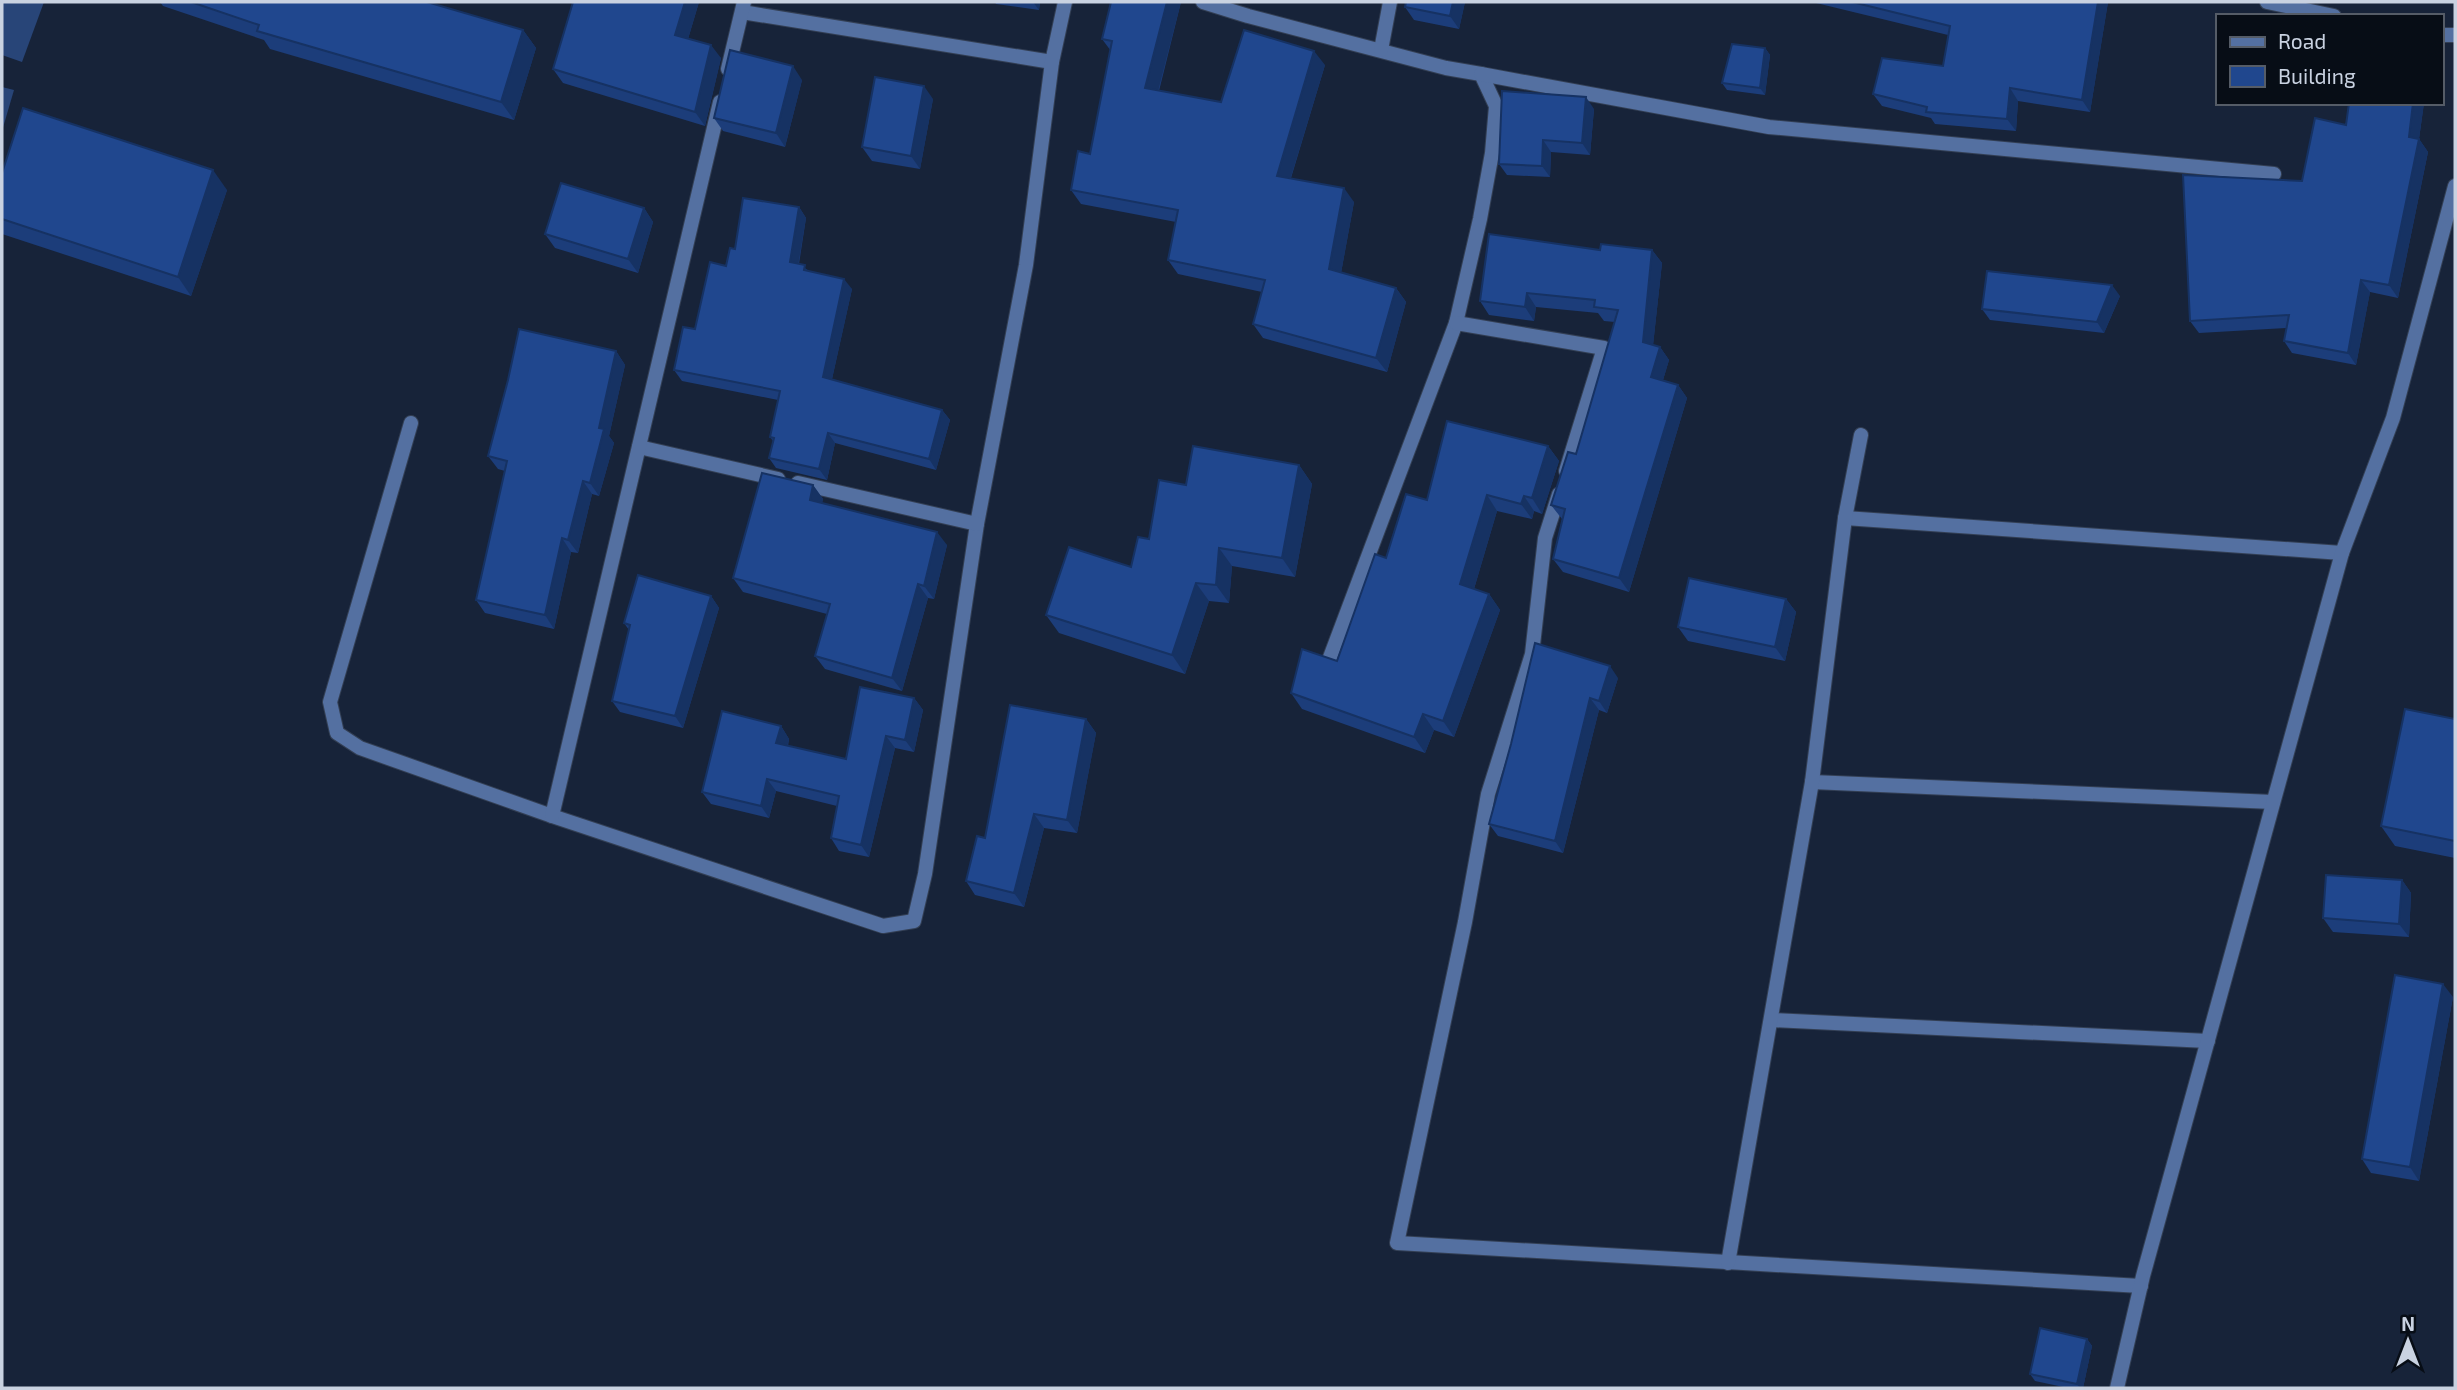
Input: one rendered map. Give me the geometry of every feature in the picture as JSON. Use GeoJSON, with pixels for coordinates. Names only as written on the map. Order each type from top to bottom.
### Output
{"type":"FeatureCollection","features":[{"type":"Feature","properties":{"kind":"street"},"geometry":{"type":"LineString","coordinates":[[411,423],[330,702],[337,733],[360,748],[552,816],[883,926],[914,920],[925,874],[977,524],[1026,265],[1052,62],[1065,2]]}},
{"type":"Feature","properties":{"kind":"street"},"geometry":{"type":"LineString","coordinates":[[1203,2],[1248,16],[1481,74],[1769,127],[2274,174]]}},
{"type":"Feature","properties":{"kind":"street"},"geometry":{"type":"LineString","coordinates":[[1381,50],[1390,2]]}},
{"type":"Feature","properties":{"kind":"street"},"geometry":{"type":"LineString","coordinates":[[2267,2],[2324,14]]}},
{"type":"Feature","properties":{"kind":"street"},"geometry":{"type":"LineString","coordinates":[[552,816],[743,7],[1052,62]]}},
{"type":"Feature","properties":{"kind":"street"},"geometry":{"type":"LineString","coordinates":[[1329,660],[1456,323],[1492,153],[1496,106],[1481,74]]}},
{"type":"Feature","properties":{"kind":"street"},"geometry":{"type":"LineString","coordinates":[[2117,1388],[2141,1286],[2342,554],[2393,418],[2455,186]]}},
{"type":"Feature","properties":{"kind":"street"},"geometry":{"type":"LineString","coordinates":[[1456,323],[1604,348],[1545,538],[1532,654],[1488,794],[1465,922],[1396,1243],[2141,1286]]}},
{"type":"Feature","properties":{"kind":"street"},"geometry":{"type":"LineString","coordinates":[[1728,1263],[1812,782],[1845,518],[1861,435]]}},
{"type":"Feature","properties":{"kind":"street"},"geometry":{"type":"LineString","coordinates":[[639,447],[977,524]]}},
{"type":"Feature","properties":{"kind":"street"},"geometry":{"type":"LineString","coordinates":[[1845,518],[2342,554]]}},
{"type":"Feature","properties":{"kind":"street"},"geometry":{"type":"LineString","coordinates":[[1812,782],[2273,803]]}},
{"type":"Feature","properties":{"kind":"street"},"geometry":{"type":"LineString","coordinates":[[1771,1020],[2208,1041]]}},
{"type":"Feature","properties":{"kind":"shaded area"},"geometry":{"type":"Polygon","coordinates":[[[2,2],[44,2],[22,62],[2,55],[2,2]]]}},
{"type":"Feature","properties":{"kind":"shaded area"},"geometry":{"type":"Polygon","coordinates":[[[2,87],[14,90],[2,131],[2,87]]]}},
{"type":"Feature","properties":{"kind":"building"},"geometry":{"type":"Polygon","coordinates":[[[191,2],[427,2],[523,30],[501,102],[257,31],[259,25],[191,2]]]}},
{"type":"Feature","properties":{"kind":"building"},"geometry":{"type":"Polygon","coordinates":[[[573,2],[685,2],[675,35],[711,45],[695,112],[553,69],[573,2]]]}},
{"type":"Feature","properties":{"kind":"building"},"geometry":{"type":"Polygon","coordinates":[[[1111,2],[1167,2],[1145,88],[1221,102],[1244,30],[1314,51],[1277,176],[1344,188],[1329,269],[1396,288],[1376,358],[1253,324],[1265,280],[1168,260],[1178,210],[1071,190],[1078,151],[1090,154],[1112,41],[1102,39],[1111,2]]]}},
{"type":"Feature","properties":{"kind":"building"},"geometry":{"type":"Polygon","coordinates":[[[1406,2],[1453,2],[1450,16],[1405,7],[1406,2]]]}},
{"type":"Feature","properties":{"kind":"building"},"geometry":{"type":"Polygon","coordinates":[[[1852,2],[2098,2],[2082,100],[2010,88],[2007,119],[1926,112],[1927,107],[1873,94],[1882,58],[1943,66],[1950,26],[1852,2]]]}},
{"type":"Feature","properties":{"kind":"building"},"geometry":{"type":"Polygon","coordinates":[[[1732,44],[1765,48],[1760,88],[1722,83],[1732,44]]]}},
{"type":"Feature","properties":{"kind":"building"},"geometry":{"type":"Polygon","coordinates":[[[730,50],[793,66],[776,133],[714,118],[730,50]]]}},
{"type":"Feature","properties":{"kind":"building"},"geometry":{"type":"Polygon","coordinates":[[[875,77],[924,86],[911,156],[862,147],[875,77]]]}},
{"type":"Feature","properties":{"kind":"building"},"geometry":{"type":"Polygon","coordinates":[[[1502,91],[1586,97],[1582,143],[1543,140],[1542,166],[1499,164],[1502,91]]]}},
{"type":"Feature","properties":{"kind":"building"},"geometry":{"type":"Polygon","coordinates":[[[2349,105],[2413,105],[2409,137],[2419,139],[2389,285],[2361,280],[2348,353],[2284,341],[2289,315],[2190,321],[2183,175],[2302,181],[2315,118],[2346,125],[2349,105]]]}},
{"type":"Feature","properties":{"kind":"building"},"geometry":{"type":"Polygon","coordinates":[[[23,108],[213,170],[178,277],[2,219],[2,173],[23,108]]]}},
{"type":"Feature","properties":{"kind":"building"},"geometry":{"type":"Polygon","coordinates":[[[561,183],[644,208],[628,259],[545,234],[561,183]]]}},
{"type":"Feature","properties":{"kind":"building"},"geometry":{"type":"Polygon","coordinates":[[[743,198],[799,207],[790,262],[805,265],[804,270],[844,279],[823,377],[942,410],[929,459],[828,433],[819,469],[769,458],[774,438],[770,437],[780,391],[674,370],[683,327],[695,329],[710,262],[726,266],[730,248],[735,249],[743,198]]]}},
{"type":"Feature","properties":{"kind":"building"},"geometry":{"type":"Polygon","coordinates":[[[1489,234],[1600,250],[1601,244],[1652,250],[1643,342],[1660,347],[1651,377],[1678,385],[1619,578],[1553,559],[1565,509],[1551,505],[1568,452],[1576,454],[1618,310],[1594,307],[1595,300],[1527,293],[1525,307],[1480,301],[1489,234]]]}},
{"type":"Feature","properties":{"kind":"building"},"geometry":{"type":"Polygon","coordinates":[[[1987,271],[2112,285],[2097,322],[1982,309],[1987,271]]]}},
{"type":"Feature","properties":{"kind":"building"},"geometry":{"type":"Polygon","coordinates":[[[519,329],[616,351],[599,428],[604,429],[590,483],[583,481],[568,540],[562,538],[545,615],[476,600],[507,461],[488,456],[519,329]]]}},
{"type":"Feature","properties":{"kind":"building"},"geometry":{"type":"Polygon","coordinates":[[[1447,421],[1548,446],[1532,498],[1524,496],[1521,504],[1487,495],[1460,584],[1489,594],[1443,721],[1423,714],[1414,737],[1291,693],[1302,649],[1337,661],[1375,554],[1386,558],[1406,494],[1427,500],[1447,421]]]}},
{"type":"Feature","properties":{"kind":"building"},"geometry":{"type":"Polygon","coordinates":[[[1193,446],[1299,465],[1282,558],[1219,548],[1216,585],[1196,583],[1172,655],[1046,615],[1069,547],[1131,567],[1138,537],[1149,539],[1159,480],[1186,485],[1193,446]]]}},
{"type":"Feature","properties":{"kind":"building"},"geometry":{"type":"Polygon","coordinates":[[[762,473],[813,485],[810,500],[937,532],[924,586],[918,584],[892,678],[815,656],[830,604],[733,578],[762,473]]]}},
{"type":"Feature","properties":{"kind":"building"},"geometry":{"type":"Polygon","coordinates":[[[638,575],[711,596],[675,716],[612,701],[630,625],[624,623],[638,575]]]}},
{"type":"Feature","properties":{"kind":"building"},"geometry":{"type":"Polygon","coordinates":[[[1689,578],[1786,599],[1775,647],[1678,627],[1689,578]]]}},
{"type":"Feature","properties":{"kind":"building"},"geometry":{"type":"Polygon","coordinates":[[[1535,643],[1610,666],[1599,701],[1590,698],[1555,841],[1489,824],[1535,643]]]}},
{"type":"Feature","properties":{"kind":"building"},"geometry":{"type":"Polygon","coordinates":[[[860,687],[914,698],[905,740],[886,736],[861,845],[831,838],[839,796],[767,779],[761,806],[702,792],[722,711],[781,726],[776,743],[846,759],[860,687]]]}},
{"type":"Feature","properties":{"kind":"building"},"geometry":{"type":"Polygon","coordinates":[[[1010,705],[1086,719],[1067,820],[1034,814],[1014,893],[966,881],[977,836],[985,838],[1010,705]]]}},
{"type":"Feature","properties":{"kind":"building"},"geometry":{"type":"Polygon","coordinates":[[[2405,709],[2455,719],[2455,841],[2381,826],[2405,709]]]}},
{"type":"Feature","properties":{"kind":"building"},"geometry":{"type":"Polygon","coordinates":[[[2326,875],[2402,880],[2399,924],[2323,918],[2326,875]]]}},
{"type":"Feature","properties":{"kind":"building"},"geometry":{"type":"Polygon","coordinates":[[[2395,975],[2443,984],[2410,1167],[2362,1159],[2395,975]]]}},
{"type":"Feature","properties":{"kind":"building"},"geometry":{"type":"Polygon","coordinates":[[[2040,1328],[2087,1339],[2077,1384],[2030,1374],[2040,1328]]]}}]}
